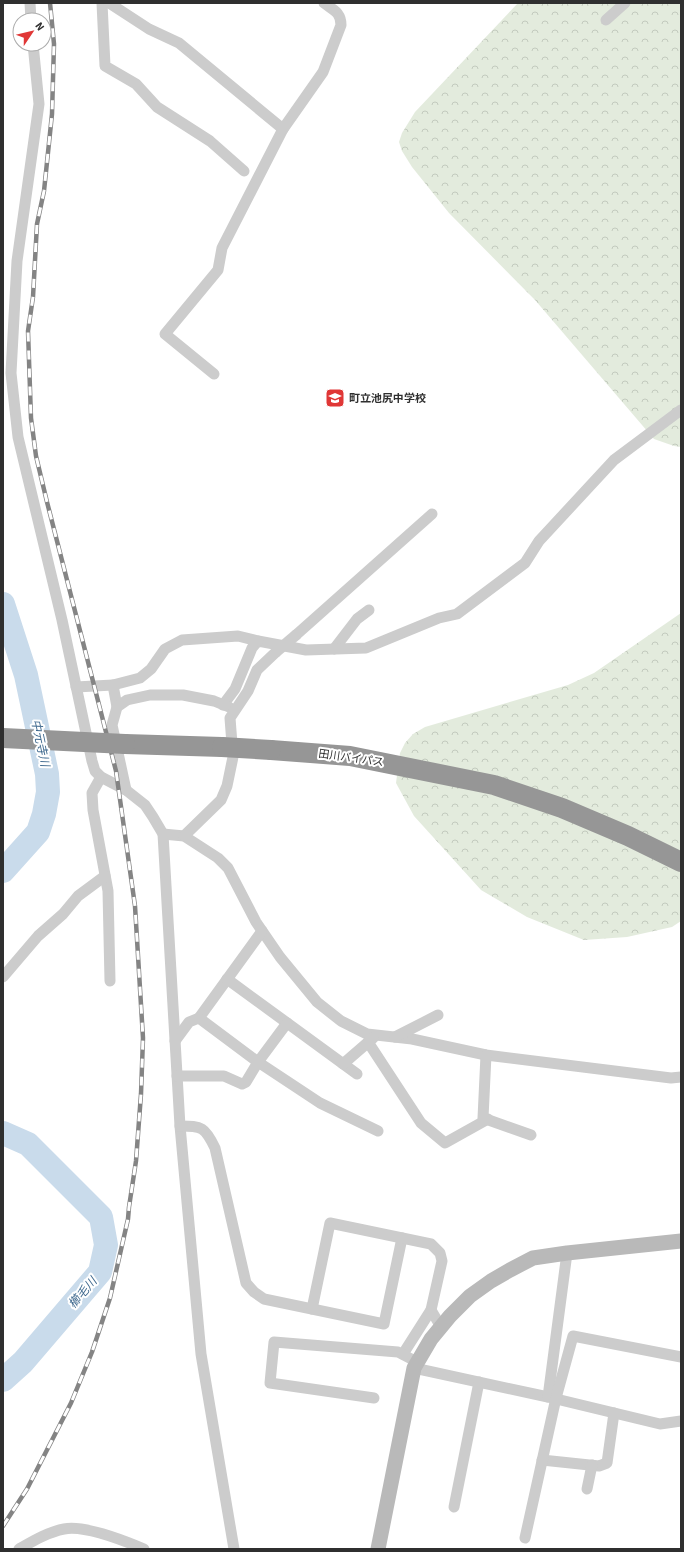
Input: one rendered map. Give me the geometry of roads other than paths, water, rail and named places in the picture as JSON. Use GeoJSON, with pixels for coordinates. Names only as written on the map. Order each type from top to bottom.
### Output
{"type":"FeatureCollection","features":[{"type":"Feature","properties":{"kind":"highway","name":"田川バイパス"},"geometry":{"type":"LineString","coordinates":[[3,738],[222,747],[350,756],[494,785],[562,808],[628,836],[681,862]]}},
{"type":"Feature","properties":{"kind":"street"},"geometry":{"type":"LineString","coordinates":[[102,3],[105,66],[136,84],[157,107],[210,141],[244,171]]}},
{"type":"Feature","properties":{"kind":"street"},"geometry":{"type":"LineString","coordinates":[[109,3],[149,29],[179,43],[283,129]]}},
{"type":"Feature","properties":{"kind":"street"},"geometry":{"type":"LineString","coordinates":[[214,374],[164,334],[218,270],[222,248],[283,129],[323,72],[341,25],[341,19],[337,13],[324,3]]}},
{"type":"Feature","properties":{"kind":"street"},"geometry":{"type":"LineString","coordinates":[[606,20],[625,3]]}},
{"type":"Feature","properties":{"kind":"street"},"geometry":{"type":"LineString","coordinates":[[34,52],[39,104],[18,260],[11,373],[18,437],[62,620],[95,771],[101,777],[126,790],[145,805],[154,817],[162,834],[180,1126],[201,1354],[234,1549]]}},
{"type":"Feature","properties":{"kind":"street"},"geometry":{"type":"LineString","coordinates":[[76,687],[112,685],[140,678],[151,669],[165,649],[182,640],[238,636],[258,642],[306,650],[366,648],[439,618],[457,614],[525,563],[539,541],[614,460],[681,410]]}},
{"type":"Feature","properties":{"kind":"street"},"geometry":{"type":"LineString","coordinates":[[184,836],[221,800],[227,786],[233,757],[230,718],[248,691],[257,670],[432,514]]}},
{"type":"Feature","properties":{"kind":"street"},"geometry":{"type":"LineString","coordinates":[[334,649],[357,619],[369,610]]}},
{"type":"Feature","properties":{"kind":"street"},"geometry":{"type":"LineString","coordinates":[[224,705],[235,689],[252,648],[258,642]]}},
{"type":"Feature","properties":{"kind":"street"},"geometry":{"type":"LineString","coordinates":[[112,685],[117,707],[112,724],[126,790]]}},
{"type":"Feature","properties":{"kind":"street"},"geometry":{"type":"LineString","coordinates":[[117,707],[127,700],[150,695],[183,695],[214,701],[236,710]]}},
{"type":"Feature","properties":{"kind":"street"},"geometry":{"type":"LineString","coordinates":[[101,777],[92,793],[93,810],[108,891],[110,981]]}},
{"type":"Feature","properties":{"kind":"street"},"geometry":{"type":"LineString","coordinates":[[162,834],[184,836],[218,858],[228,868],[262,930],[280,957],[317,1002],[342,1021],[366,1034],[372,1039],[421,1123],[445,1142],[488,1119]]}},
{"type":"Feature","properties":{"kind":"street"},"geometry":{"type":"LineString","coordinates":[[3,978],[38,936],[63,914],[78,896],[105,876]]}},
{"type":"Feature","properties":{"kind":"street"},"geometry":{"type":"LineString","coordinates":[[175,1041],[189,1022],[199,1018],[262,930]]}},
{"type":"Feature","properties":{"kind":"street"},"geometry":{"type":"LineString","coordinates":[[227,979],[357,1074]]}},
{"type":"Feature","properties":{"kind":"street"},"geometry":{"type":"LineString","coordinates":[[395,1037],[438,1015]]}},
{"type":"Feature","properties":{"kind":"street"},"geometry":{"type":"LineString","coordinates":[[199,1018],[258,1062],[320,1104],[378,1131]]}},
{"type":"Feature","properties":{"kind":"street"},"geometry":{"type":"LineString","coordinates":[[177,1076],[224,1076],[242,1084],[246,1082],[258,1062],[286,1023]]}},
{"type":"Feature","properties":{"kind":"street"},"geometry":{"type":"LineString","coordinates":[[343,1064],[372,1039],[395,1037],[412,1039],[486,1055],[671,1078],[681,1077]]}},
{"type":"Feature","properties":{"kind":"street"},"geometry":{"type":"LineString","coordinates":[[486,1055],[483,1118],[531,1135]]}},
{"type":"Feature","properties":{"kind":"street"},"geometry":{"type":"LineString","coordinates":[[180,1126],[196,1126],[204,1130],[210,1137],[215,1148],[246,1283],[254,1292],[264,1299],[384,1324],[402,1238]]}},
{"type":"Feature","properties":{"kind":"street"},"geometry":{"type":"LineString","coordinates":[[312,1309],[330,1222],[431,1244],[440,1253],[442,1261],[431,1310],[403,1354]]}},
{"type":"Feature","properties":{"kind":"street"},"geometry":{"type":"LineString","coordinates":[[378,1549],[416,1365],[431,1340],[441,1327],[470,1296],[510,1270],[533,1258],[681,1241]]}},
{"type":"Feature","properties":{"kind":"street"},"geometry":{"type":"LineString","coordinates":[[525,1538],[542,1460],[552,1398],[567,1253]]}},
{"type":"Feature","properties":{"kind":"street"},"geometry":{"type":"LineString","coordinates":[[431,1310],[441,1327]]}},
{"type":"Feature","properties":{"kind":"street"},"geometry":{"type":"LineString","coordinates":[[552,1398],[573,1336],[681,1357]]}},
{"type":"Feature","properties":{"kind":"street"},"geometry":{"type":"LineString","coordinates":[[374,1398],[270,1383],[274,1342],[398,1352],[403,1354],[416,1365],[479,1382],[660,1424],[681,1421]]}},
{"type":"Feature","properties":{"kind":"street"},"geometry":{"type":"LineString","coordinates":[[454,1507],[479,1382]]}},
{"type":"Feature","properties":{"kind":"street"},"geometry":{"type":"LineString","coordinates":[[542,1460],[599,1466],[607,1463],[614,1413]]}},
{"type":"Feature","properties":{"kind":"street"},"geometry":{"type":"LineString","coordinates":[[587,1489],[592,1465]]}},
{"type":"Feature","properties":{"kind":"street"},"geometry":{"type":"LineString","coordinates":[[19,1549],[39,1537],[65,1529],[89,1531],[122,1540],[144,1549]]}},
{"type":"Feature","properties":{"kind":"waterway","name":"中元寺川"},"geometry":{"type":"LineString","coordinates":[[3,604],[26,675],[47,774],[48,792],[44,814],[38,832],[3,871]]}},
{"type":"Feature","properties":{"kind":"waterway","name":"櫛毛川"},"geometry":{"type":"LineString","coordinates":[[3,1133],[28,1144],[101,1217],[106,1245],[100,1272],[23,1362],[3,1380]]}},
{"type":"Feature","properties":{"kind":"railway"},"geometry":{"type":"LineString","coordinates":[[3,1526],[27,1489],[71,1403],[92,1352],[110,1298],[128,1219],[136,1161],[143,1038],[135,906],[116,771],[47,502],[36,456],[31,418],[28,331],[33,297],[37,224],[44,191],[52,114],[54,44],[50,3]]}},
{"type":"Feature","properties":{"kind":"place","name":"町立池尻中学校"},"geometry":{"type":"Point","coordinates":[335,398]}}]}
